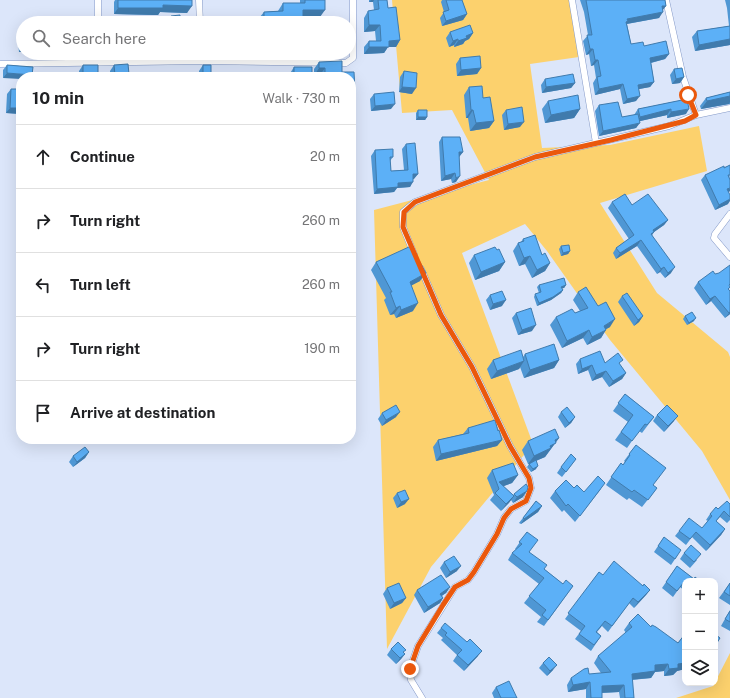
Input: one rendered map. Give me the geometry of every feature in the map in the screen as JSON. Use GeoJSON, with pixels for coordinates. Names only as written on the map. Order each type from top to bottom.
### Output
{"type":"FeatureCollection","features":[{"type":"Feature","properties":{"kind":"street"},"geometry":{"type":"LineString","coordinates":[[98,0],[98,16]]}},
{"type":"Feature","properties":{"kind":"street"},"geometry":{"type":"LineString","coordinates":[[199,0],[200,16]]}},
{"type":"Feature","properties":{"kind":"street"},"geometry":{"type":"LineString","coordinates":[[353,0],[353,16]]}},
{"type":"Feature","properties":{"kind":"street"},"geometry":{"type":"LineString","coordinates":[[572,0],[596,143]]}},
{"type":"Feature","properties":{"kind":"street"},"geometry":{"type":"LineString","coordinates":[[666,0],[682,77],[696,115]]}},
{"type":"Feature","properties":{"kind":"street"},"geometry":{"type":"LineString","coordinates":[[0,64],[202,61],[349,62],[351,60]]}},
{"type":"Feature","properties":{"kind":"street"},"geometry":{"type":"LineString","coordinates":[[422,698],[411,680],[410,674],[410,669],[418,646],[455,587],[468,580],[474,572],[497,534],[504,518],[511,509],[526,501],[531,488],[529,478],[510,446],[472,367],[441,315],[403,227],[404,212],[415,202],[535,157],[669,126],[696,115],[730,108]]}},
{"type":"Feature","properties":{"kind":"street"},"geometry":{"type":"LineString","coordinates":[[730,214],[715,234],[714,238],[730,257]]}},
{"type":"Feature","properties":{"kind":"shaded area"},"geometry":{"type":"Polygon","coordinates":[[[392,0],[569,0],[579,57],[530,64],[542,148],[610,145],[699,126],[707,171],[600,203],[657,293],[728,352],[730,357],[730,500],[702,451],[610,340],[547,251],[525,224],[462,253],[533,444],[431,567],[387,649],[374,210],[489,180],[452,110],[402,113],[392,0]]]}},
{"type":"Feature","properties":{"kind":"shaded area"},"geometry":{"type":"Polygon","coordinates":[[[730,653],[730,698],[676,698],[713,686],[718,686],[718,676],[730,653]]]}},
{"type":"Feature","properties":{"kind":"building"},"geometry":{"type":"Polygon","coordinates":[[[118,0],[192,0],[192,6],[163,5],[163,8],[118,8],[118,0]]]}},
{"type":"Feature","properties":{"kind":"building"},"geometry":{"type":"Polygon","coordinates":[[[305,0],[325,0],[325,10],[303,10],[303,16],[264,16],[264,12],[283,11],[283,3],[305,3],[305,0]]]}},
{"type":"Feature","properties":{"kind":"building"},"geometry":{"type":"Polygon","coordinates":[[[378,0],[387,0],[388,8],[396,7],[400,40],[389,41],[389,47],[369,47],[369,41],[381,41],[380,25],[369,25],[368,11],[379,9],[378,0]]]}},
{"type":"Feature","properties":{"kind":"building"},"geometry":{"type":"Polygon","coordinates":[[[446,0],[462,0],[467,14],[446,21],[443,12],[449,10],[446,0]]]}},
{"type":"Feature","properties":{"kind":"building"},"geometry":{"type":"Polygon","coordinates":[[[586,0],[665,0],[666,6],[662,6],[663,12],[627,19],[628,21],[626,22],[631,44],[643,42],[644,46],[666,41],[669,54],[650,58],[654,82],[638,85],[640,96],[627,99],[623,84],[599,89],[597,77],[601,76],[598,60],[595,60],[593,49],[590,49],[587,35],[592,35],[586,0]]]}},
{"type":"Feature","properties":{"kind":"building"},"geometry":{"type":"Polygon","coordinates":[[[470,25],[473,33],[466,36],[467,38],[453,41],[450,32],[470,25]]]}},
{"type":"Feature","properties":{"kind":"building"},"geometry":{"type":"Polygon","coordinates":[[[730,26],[730,39],[699,45],[697,31],[730,26]]]}},
{"type":"Feature","properties":{"kind":"building"},"geometry":{"type":"Polygon","coordinates":[[[480,56],[481,68],[461,70],[460,58],[480,56]]]}},
{"type":"Feature","properties":{"kind":"building"},"geometry":{"type":"Polygon","coordinates":[[[342,61],[342,72],[325,72],[325,68],[319,68],[319,62],[342,61]]]}},
{"type":"Feature","properties":{"kind":"building"},"geometry":{"type":"Polygon","coordinates":[[[128,64],[129,72],[115,72],[114,65],[128,64]]]}},
{"type":"Feature","properties":{"kind":"building"},"geometry":{"type":"Polygon","coordinates":[[[7,65],[33,67],[32,72],[7,73],[7,65]]]}},
{"type":"Feature","properties":{"kind":"building"},"geometry":{"type":"Polygon","coordinates":[[[83,65],[98,65],[98,72],[83,72],[83,65]]]}},
{"type":"Feature","properties":{"kind":"building"},"geometry":{"type":"Polygon","coordinates":[[[203,65],[211,65],[211,72],[203,72],[203,65]]]}},
{"type":"Feature","properties":{"kind":"building"},"geometry":{"type":"Polygon","coordinates":[[[294,67],[312,67],[312,72],[294,72],[294,67]]]}},
{"type":"Feature","properties":{"kind":"building"},"geometry":{"type":"Polygon","coordinates":[[[682,68],[684,77],[676,79],[674,69],[682,68]]]}},
{"type":"Feature","properties":{"kind":"building"},"geometry":{"type":"Polygon","coordinates":[[[404,71],[417,73],[416,88],[402,87],[404,71]]]}},
{"type":"Feature","properties":{"kind":"building"},"geometry":{"type":"Polygon","coordinates":[[[573,74],[575,83],[546,87],[545,79],[573,74]]]}},
{"type":"Feature","properties":{"kind":"building"},"geometry":{"type":"Polygon","coordinates":[[[482,86],[483,98],[490,97],[494,121],[476,123],[473,110],[471,110],[469,87],[482,86]]]}},
{"type":"Feature","properties":{"kind":"building"},"geometry":{"type":"Polygon","coordinates":[[[11,89],[16,89],[16,108],[10,108],[11,89]]]}},
{"type":"Feature","properties":{"kind":"building"},"geometry":{"type":"Polygon","coordinates":[[[394,92],[395,104],[375,106],[374,94],[394,92]]]}},
{"type":"Feature","properties":{"kind":"building"},"geometry":{"type":"Polygon","coordinates":[[[730,92],[730,96],[707,101],[706,98],[730,92]]]}},
{"type":"Feature","properties":{"kind":"building"},"geometry":{"type":"Polygon","coordinates":[[[578,95],[580,109],[551,115],[548,101],[578,95]]]}},
{"type":"Feature","properties":{"kind":"building"},"geometry":{"type":"Polygon","coordinates":[[[687,99],[689,109],[671,112],[671,109],[640,117],[638,109],[687,99]]]}},
{"type":"Feature","properties":{"kind":"building"},"geometry":{"type":"Polygon","coordinates":[[[618,102],[622,117],[638,114],[640,123],[603,131],[599,105],[618,102]]]}},
{"type":"Feature","properties":{"kind":"building"},"geometry":{"type":"Polygon","coordinates":[[[522,107],[524,122],[508,124],[506,110],[522,107]]]}},
{"type":"Feature","properties":{"kind":"building"},"geometry":{"type":"Polygon","coordinates":[[[418,110],[427,110],[427,117],[418,117],[418,110]]]}},
{"type":"Feature","properties":{"kind":"building"},"geometry":{"type":"Polygon","coordinates":[[[442,137],[460,137],[463,152],[459,152],[460,176],[456,178],[455,173],[445,176],[442,137]]]}},
{"type":"Feature","properties":{"kind":"building"},"geometry":{"type":"Polygon","coordinates":[[[415,143],[418,174],[413,174],[413,182],[398,183],[398,187],[377,189],[375,150],[393,149],[393,157],[390,157],[391,171],[408,170],[406,144],[415,143]]]}},
{"type":"Feature","properties":{"kind":"building"},"geometry":{"type":"Polygon","coordinates":[[[730,165],[730,175],[728,175],[730,180],[730,188],[727,189],[730,199],[719,205],[705,175],[724,166],[724,168],[730,165]]]}},
{"type":"Feature","properties":{"kind":"building"},"geometry":{"type":"Polygon","coordinates":[[[625,194],[632,205],[648,194],[668,220],[653,230],[654,232],[651,234],[675,267],[668,273],[664,267],[661,269],[641,240],[620,253],[616,248],[634,235],[612,202],[625,194]]]}},
{"type":"Feature","properties":{"kind":"building"},"geometry":{"type":"Polygon","coordinates":[[[535,235],[542,255],[545,253],[550,263],[537,270],[530,256],[524,258],[518,243],[524,241],[523,239],[535,235]]]}},
{"type":"Feature","properties":{"kind":"building"},"geometry":{"type":"Polygon","coordinates":[[[569,245],[570,251],[563,253],[561,246],[569,245]]]}},
{"type":"Feature","properties":{"kind":"building"},"geometry":{"type":"Polygon","coordinates":[[[411,246],[426,273],[410,282],[418,303],[401,310],[400,306],[396,308],[390,292],[392,292],[376,262],[411,246]]]}},
{"type":"Feature","properties":{"kind":"building"},"geometry":{"type":"Polygon","coordinates":[[[495,247],[497,250],[499,249],[505,262],[481,272],[474,255],[495,247]]]}},
{"type":"Feature","properties":{"kind":"building"},"geometry":{"type":"Polygon","coordinates":[[[730,265],[730,287],[728,289],[730,291],[729,313],[715,296],[710,299],[698,282],[713,271],[715,274],[719,273],[730,265]]]}},
{"type":"Feature","properties":{"kind":"building"},"geometry":{"type":"Polygon","coordinates":[[[564,278],[566,285],[561,287],[563,290],[553,297],[539,303],[535,294],[541,292],[539,285],[564,278]]]}},
{"type":"Feature","properties":{"kind":"building"},"geometry":{"type":"Polygon","coordinates":[[[586,287],[598,306],[606,302],[615,319],[604,326],[606,330],[592,337],[589,330],[567,341],[556,317],[572,309],[575,313],[588,308],[578,292],[586,287]]]}},
{"type":"Feature","properties":{"kind":"building"},"geometry":{"type":"Polygon","coordinates":[[[502,291],[506,300],[493,304],[490,295],[502,291]]]}},
{"type":"Feature","properties":{"kind":"building"},"geometry":{"type":"Polygon","coordinates":[[[627,293],[643,316],[638,320],[622,296],[627,293]]]}},
{"type":"Feature","properties":{"kind":"building"},"geometry":{"type":"Polygon","coordinates":[[[531,308],[536,325],[522,330],[516,313],[531,308]]]}},
{"type":"Feature","properties":{"kind":"building"},"geometry":{"type":"Polygon","coordinates":[[[692,312],[696,318],[689,323],[685,316],[692,312]]]}},
{"type":"Feature","properties":{"kind":"building"},"geometry":{"type":"Polygon","coordinates":[[[554,344],[559,360],[530,370],[525,354],[554,344]]]}},
{"type":"Feature","properties":{"kind":"building"},"geometry":{"type":"Polygon","coordinates":[[[521,350],[524,361],[497,371],[493,360],[521,350]]]}},
{"type":"Feature","properties":{"kind":"building"},"geometry":{"type":"Polygon","coordinates":[[[600,351],[605,363],[618,353],[623,360],[619,363],[626,373],[613,381],[606,371],[596,375],[592,365],[582,369],[580,359],[600,351]]]}},
{"type":"Feature","properties":{"kind":"building"},"geometry":{"type":"Polygon","coordinates":[[[625,394],[654,417],[647,425],[645,424],[632,441],[621,432],[633,415],[618,403],[625,394]]]}},
{"type":"Feature","properties":{"kind":"building"},"geometry":{"type":"Polygon","coordinates":[[[396,405],[400,412],[386,420],[382,413],[396,405]]]}},
{"type":"Feature","properties":{"kind":"building"},"geometry":{"type":"Polygon","coordinates":[[[667,405],[678,416],[668,426],[657,415],[667,405]]]}},
{"type":"Feature","properties":{"kind":"building"},"geometry":{"type":"Polygon","coordinates":[[[567,407],[575,417],[569,423],[561,412],[567,407]]]}},
{"type":"Feature","properties":{"kind":"building"},"geometry":{"type":"Polygon","coordinates":[[[495,420],[502,440],[441,454],[438,440],[469,433],[468,428],[495,420]]]}},
{"type":"Feature","properties":{"kind":"building"},"geometry":{"type":"Polygon","coordinates":[[[555,429],[559,438],[555,440],[556,443],[550,446],[551,448],[534,456],[528,441],[555,429]]]}},
{"type":"Feature","properties":{"kind":"building"},"geometry":{"type":"Polygon","coordinates":[[[636,445],[666,468],[653,485],[657,488],[648,500],[634,490],[632,492],[611,477],[621,463],[623,465],[636,445]]]}},
{"type":"Feature","properties":{"kind":"building"},"geometry":{"type":"Polygon","coordinates":[[[85,447],[89,452],[77,462],[73,456],[85,447]]]}},
{"type":"Feature","properties":{"kind":"building"},"geometry":{"type":"Polygon","coordinates":[[[571,454],[576,459],[566,472],[561,467],[571,454]]]}},
{"type":"Feature","properties":{"kind":"building"},"geometry":{"type":"Polygon","coordinates":[[[536,460],[538,466],[533,469],[529,464],[536,460]]]}},
{"type":"Feature","properties":{"kind":"building"},"geometry":{"type":"Polygon","coordinates":[[[513,463],[518,475],[499,482],[514,496],[506,504],[495,493],[499,489],[492,470],[513,463]]]}},
{"type":"Feature","properties":{"kind":"building"},"geometry":{"type":"Polygon","coordinates":[[[598,476],[605,483],[580,516],[568,504],[566,506],[555,491],[566,480],[574,488],[577,485],[584,492],[598,476]]]}},
{"type":"Feature","properties":{"kind":"building"},"geometry":{"type":"Polygon","coordinates":[[[526,484],[528,487],[527,491],[517,497],[514,494],[526,484]]]}},
{"type":"Feature","properties":{"kind":"building"},"geometry":{"type":"Polygon","coordinates":[[[405,490],[409,499],[401,502],[397,493],[405,490]]]}},
{"type":"Feature","properties":{"kind":"building"},"geometry":{"type":"Polygon","coordinates":[[[536,501],[542,506],[524,519],[523,518],[536,501]]]}},
{"type":"Feature","properties":{"kind":"building"},"geometry":{"type":"Polygon","coordinates":[[[727,501],[730,504],[730,517],[724,511],[716,521],[725,529],[710,545],[696,532],[690,539],[679,531],[689,518],[702,528],[712,516],[710,514],[716,507],[718,509],[727,501]]]}},
{"type":"Feature","properties":{"kind":"building"},"geometry":{"type":"Polygon","coordinates":[[[527,532],[538,540],[529,552],[547,565],[544,569],[563,584],[566,580],[573,586],[548,620],[542,615],[546,610],[529,596],[544,578],[512,553],[522,544],[519,542],[527,532]]]}},
{"type":"Feature","properties":{"kind":"building"},"geometry":{"type":"Polygon","coordinates":[[[664,537],[681,550],[675,559],[658,546],[664,537]]]}},
{"type":"Feature","properties":{"kind":"building"},"geometry":{"type":"Polygon","coordinates":[[[691,545],[701,554],[694,562],[684,553],[691,545]]]}},
{"type":"Feature","properties":{"kind":"building"},"geometry":{"type":"Polygon","coordinates":[[[454,556],[461,566],[450,572],[444,562],[454,556]]]}},
{"type":"Feature","properties":{"kind":"building"},"geometry":{"type":"Polygon","coordinates":[[[614,561],[643,586],[644,584],[650,590],[638,602],[633,598],[612,626],[605,621],[596,632],[601,636],[594,645],[579,634],[585,626],[568,613],[599,572],[603,575],[614,561]]]}},
{"type":"Feature","properties":{"kind":"building"},"geometry":{"type":"Polygon","coordinates":[[[677,566],[693,578],[682,578],[682,585],[677,591],[666,582],[677,566]]]}},
{"type":"Feature","properties":{"kind":"building"},"geometry":{"type":"Polygon","coordinates":[[[441,575],[450,587],[440,594],[443,598],[428,607],[417,590],[441,575]]]}},
{"type":"Feature","properties":{"kind":"building"},"geometry":{"type":"Polygon","coordinates":[[[399,583],[406,598],[394,603],[387,588],[399,583]]]}},
{"type":"Feature","properties":{"kind":"building"},"geometry":{"type":"Polygon","coordinates":[[[730,583],[730,596],[724,592],[730,583]]]}},
{"type":"Feature","properties":{"kind":"building"},"geometry":{"type":"Polygon","coordinates":[[[730,611],[730,622],[725,619],[730,611]]]}},
{"type":"Feature","properties":{"kind":"building"},"geometry":{"type":"Polygon","coordinates":[[[638,614],[651,627],[652,625],[656,627],[678,643],[682,638],[682,663],[678,664],[678,668],[669,669],[668,664],[655,665],[655,671],[632,674],[634,698],[625,698],[624,685],[602,686],[602,698],[591,698],[590,682],[573,685],[571,678],[588,668],[589,674],[611,672],[598,656],[632,627],[629,623],[638,614]]]}},
{"type":"Feature","properties":{"kind":"building"},"geometry":{"type":"Polygon","coordinates":[[[445,623],[467,642],[470,639],[482,651],[468,665],[457,655],[462,650],[445,635],[447,633],[441,628],[445,623]]]}},
{"type":"Feature","properties":{"kind":"building"},"geometry":{"type":"Polygon","coordinates":[[[398,642],[406,650],[403,652],[405,654],[400,658],[391,649],[398,642]]]}},
{"type":"Feature","properties":{"kind":"building"},"geometry":{"type":"Polygon","coordinates":[[[549,657],[557,665],[550,671],[543,663],[549,657]]]}},
{"type":"Feature","properties":{"kind":"building"},"geometry":{"type":"Polygon","coordinates":[[[509,681],[517,698],[501,698],[496,687],[509,681]]]}},
{"type":"Feature","properties":{"kind":"route"},"geometry":{"type":"LineString","coordinates":[[410,669],[418,646],[455,587],[468,580],[484,557],[504,518],[511,509],[526,501],[531,488],[529,478],[510,446],[472,367],[441,315],[403,227],[404,212],[415,202],[535,157],[611,140],[685,121],[696,115],[688,95]]}}]}
